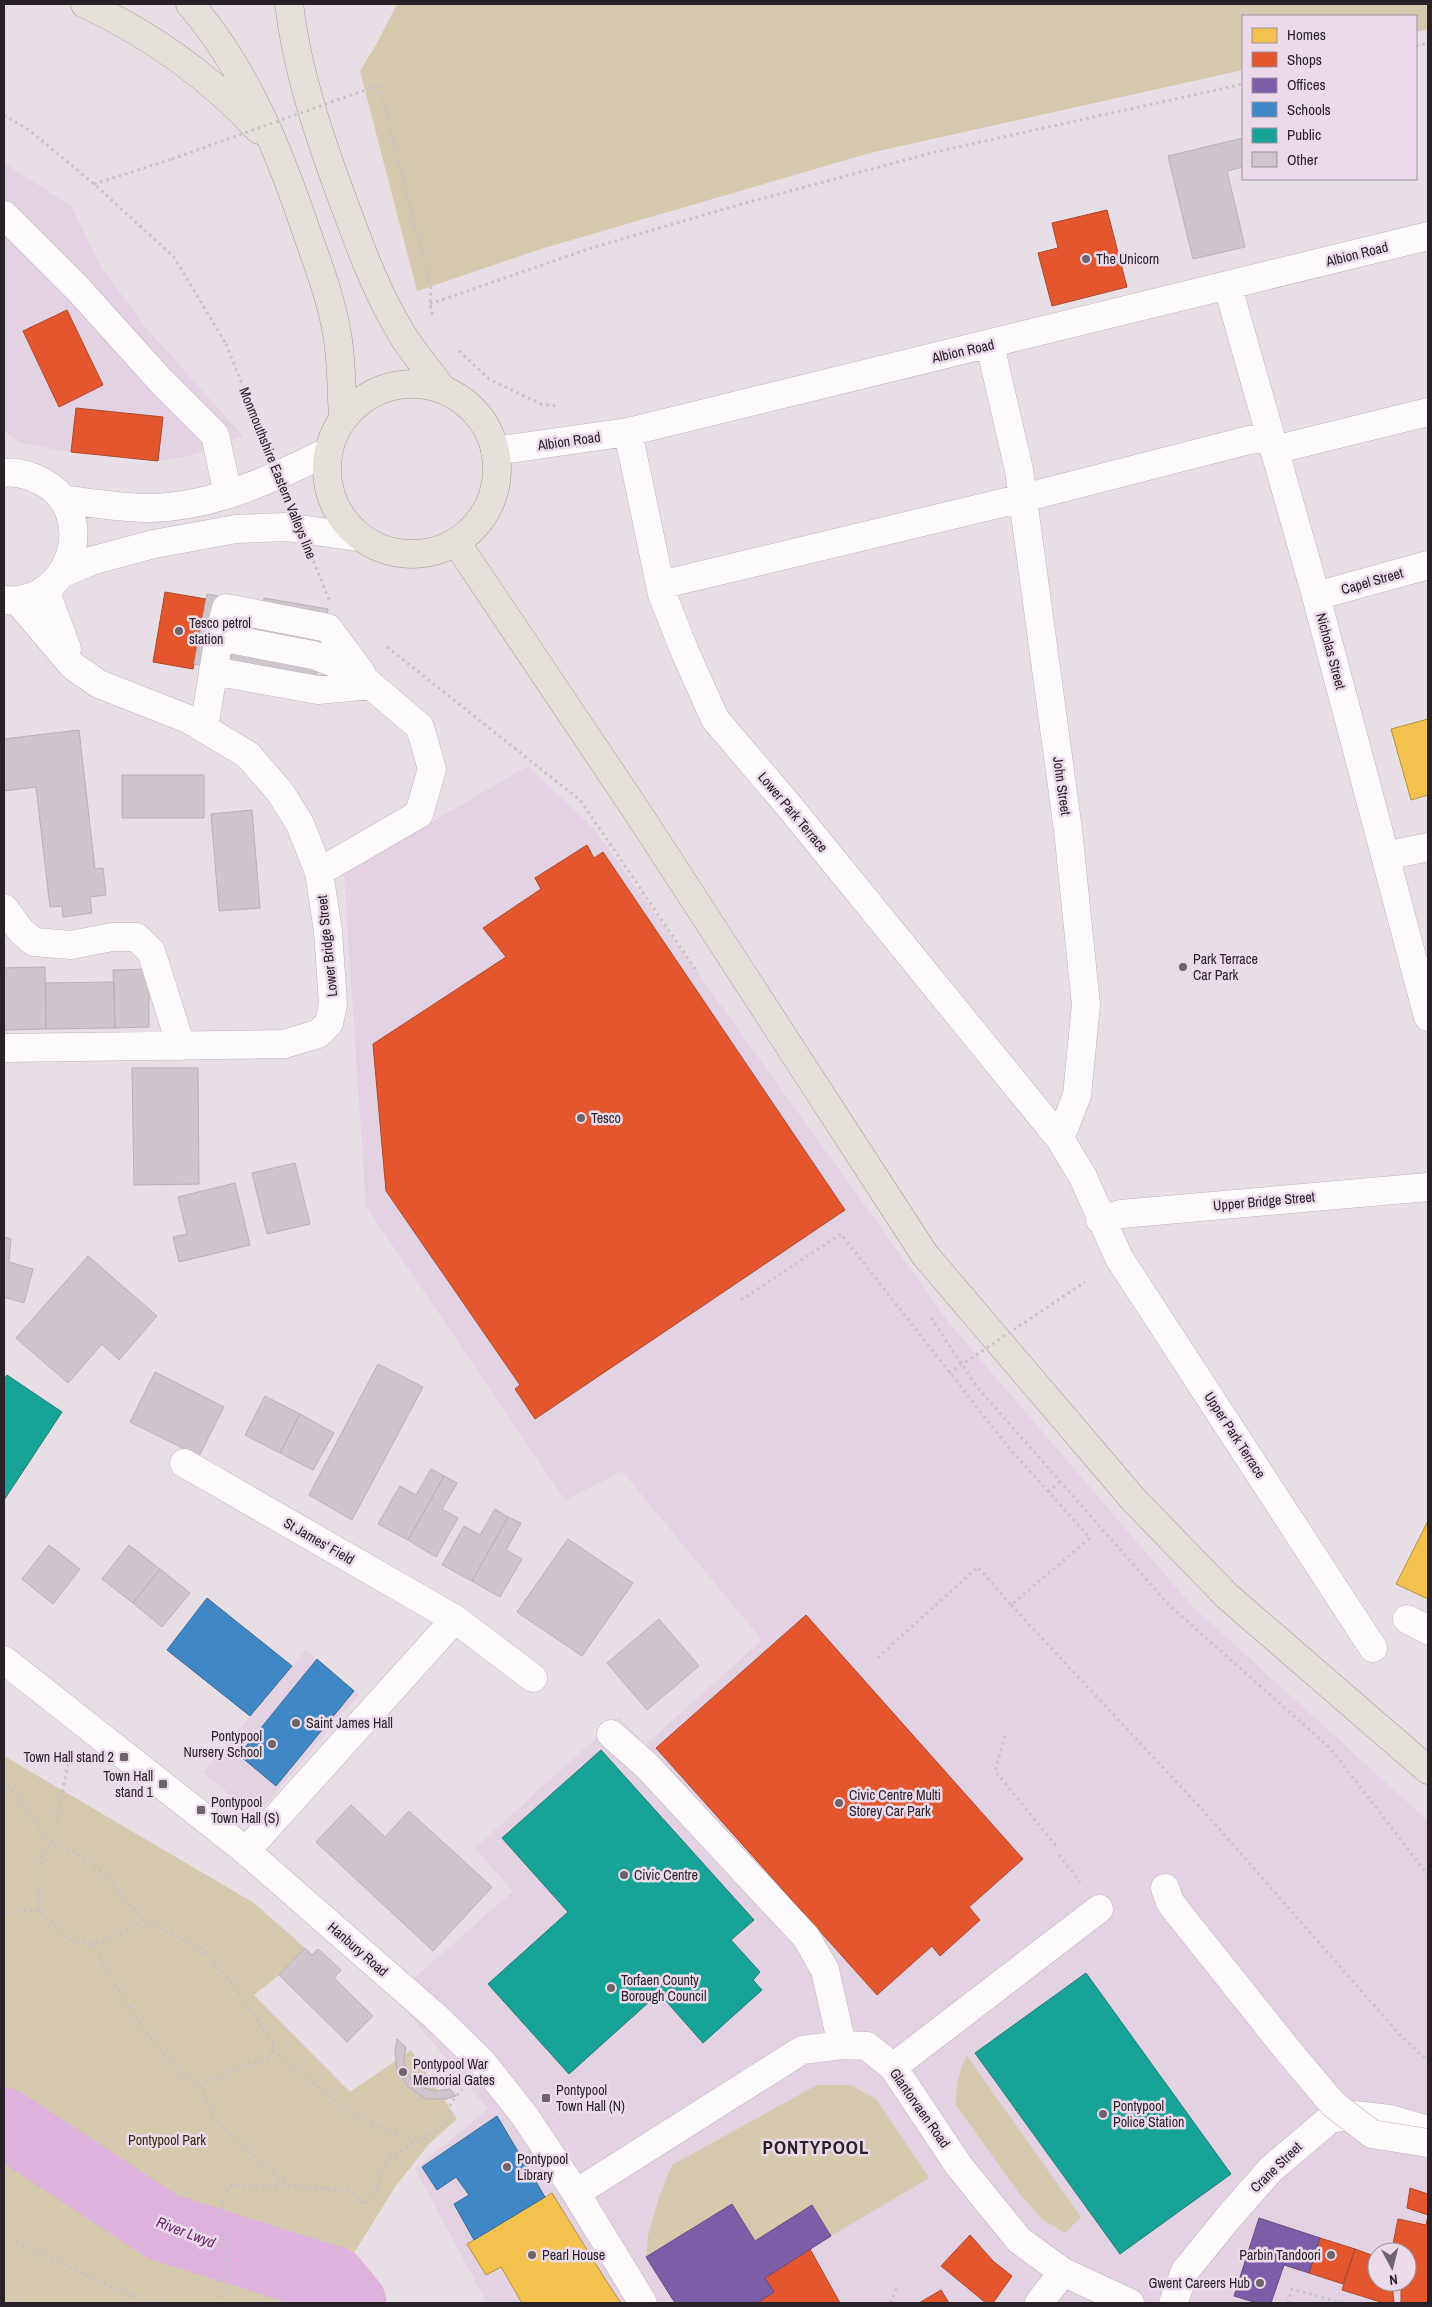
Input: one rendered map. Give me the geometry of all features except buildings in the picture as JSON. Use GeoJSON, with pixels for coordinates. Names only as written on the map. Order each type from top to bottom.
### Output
{"type":"FeatureCollection","features":[{"type":"Feature","properties":{"kind":"main road"},"geometry":{"type":"LineString","coordinates":[[85,4],[127,25],[196,71],[239,108],[274,146]]}},
{"type":"Feature","properties":{"kind":"main road"},"geometry":{"type":"LineString","coordinates":[[190,4],[231,58],[274,146],[296,201],[324,281],[335,325],[343,417]]}},
{"type":"Feature","properties":{"kind":"main road"},"geometry":{"type":"LineString","coordinates":[[289,4],[295,45],[308,98],[328,160],[370,274],[401,333],[443,390]]}},
{"type":"Feature","properties":{"kind":"main road"},"geometry":{"type":"LineString","coordinates":[[416,384],[443,390],[461,399],[477,413],[489,431],[496,451],[497,477],[491,503],[477,526],[456,542],[432,553],[406,555],[381,550],[358,536],[342,519],[331,498],[326,476],[328,452],[334,434],[343,417],[364,398],[388,387],[416,384]]}},
{"type":"Feature","properties":{"kind":"main road"},"geometry":{"type":"LineString","coordinates":[[456,542],[638,813],[925,1256],[1133,1499],[1227,1596],[1428,1770]]}},
{"type":"Feature","properties":{"kind":"street"},"geometry":{"type":"LineString","coordinates":[[4,216],[79,290],[161,381],[215,435],[228,494]]}},
{"type":"Feature","properties":{"kind":"street","name":"Albion Road"},"geometry":{"type":"LineString","coordinates":[[496,451],[628,432],[1228,287],[1428,236]]}},
{"type":"Feature","properties":{"kind":"street","name":"Nicholas Street"},"geometry":{"type":"LineString","coordinates":[[1228,287],[1316,596],[1428,1017]]}},
{"type":"Feature","properties":{"kind":"street","name":"John Street"},"geometry":{"type":"LineString","coordinates":[[990,345],[1019,470],[1068,830],[1086,1005],[1077,1094],[1060,1139]]}},
{"type":"Feature","properties":{"kind":"street"},"geometry":{"type":"LineString","coordinates":[[660,586],[1023,498],[1248,440],[1272,444],[1428,412]]}},
{"type":"Feature","properties":{"kind":"street","name":"Lower Park Terrace"},"geometry":{"type":"LineString","coordinates":[[628,432],[660,586],[685,652],[716,719],[796,814],[1060,1139]]}},
{"type":"Feature","properties":{"kind":"street"},"geometry":{"type":"LineString","coordinates":[[62,499],[110,506],[151,508],[190,504],[273,479],[328,452]]}},
{"type":"Feature","properties":{"kind":"street"},"geometry":{"type":"LineString","coordinates":[[6,470],[30,475],[48,484],[62,499],[71,517],[74,536],[71,555],[54,581],[74,666]]}},
{"type":"Feature","properties":{"kind":"street"},"geometry":{"type":"LineString","coordinates":[[10,600],[54,581],[94,560],[154,544],[236,529],[286,528],[358,536]]}},
{"type":"Feature","properties":{"kind":"street","name":"Capel Street"},"geometry":{"type":"LineString","coordinates":[[1316,596],[1428,565]]}},
{"type":"Feature","properties":{"kind":"street","name":"Lower Bridge Street"},"geometry":{"type":"LineString","coordinates":[[4,1048],[284,1044],[318,1034],[328,1023],[333,1004],[328,931],[319,872],[300,824],[280,792],[248,755],[204,728],[188,719],[99,684],[74,666],[10,600]]}},
{"type":"Feature","properties":{"kind":"street"},"geometry":{"type":"LineString","coordinates":[[204,728],[219,636],[314,655],[353,670],[420,727],[432,769],[419,814],[319,872]]}},
{"type":"Feature","properties":{"kind":"street"},"geometry":{"type":"LineString","coordinates":[[213,671],[318,690],[371,686]]}},
{"type":"Feature","properties":{"kind":"street"},"geometry":{"type":"LineString","coordinates":[[1386,856],[1428,847]]}},
{"type":"Feature","properties":{"kind":"street"},"geometry":{"type":"LineString","coordinates":[[4,908],[21,931],[34,942],[71,945],[112,937],[136,937],[151,951],[182,1046]]}},
{"type":"Feature","properties":{"kind":"street"},"geometry":{"type":"LineString","coordinates":[[1060,1139],[1082,1177],[1100,1220]]}},
{"type":"Feature","properties":{"kind":"street","name":"Upper Bridge Street"},"geometry":{"type":"LineString","coordinates":[[1100,1220],[1121,1214],[1428,1186]]}},
{"type":"Feature","properties":{"kind":"street","name":"Upper Park Terrace"},"geometry":{"type":"LineString","coordinates":[[1100,1220],[1120,1258],[1373,1648]]}},
{"type":"Feature","properties":{"kind":"street","name":"St James' Field"},"geometry":{"type":"LineString","coordinates":[[184,1463],[455,1620],[534,1678]]}},
{"type":"Feature","properties":{"kind":"street"},"geometry":{"type":"LineString","coordinates":[[246,1851],[455,1620]]}},
{"type":"Feature","properties":{"kind":"street","name":"Hanbury Road"},"geometry":{"type":"LineString","coordinates":[[4,1660],[77,1720],[246,1851],[436,2017],[482,2062],[524,2115],[576,2193],[643,2303]]}},
{"type":"Feature","properties":{"kind":"street"},"geometry":{"type":"LineString","coordinates":[[611,1734],[647,1766],[806,1937],[825,1970],[842,2045]]}},
{"type":"Feature","properties":{"kind":"street"},"geometry":{"type":"LineString","coordinates":[[1165,1888],[1170,1902],[1179,1914],[1333,2104],[1372,2134],[1428,2143]]}},
{"type":"Feature","properties":{"kind":"street"},"geometry":{"type":"LineString","coordinates":[[893,2067],[1099,1908]]}},
{"type":"Feature","properties":{"kind":"street","name":"Glantorvaen Road"},"geometry":{"type":"LineString","coordinates":[[576,2193],[802,2050],[842,2045],[867,2046],[893,2067],[959,2166],[1019,2240],[1063,2272],[1130,2303]]}},
{"type":"Feature","properties":{"kind":"street","name":"Crane Street"},"geometry":{"type":"LineString","coordinates":[[1173,2303],[1185,2271],[1234,2211],[1271,2170],[1298,2145],[1330,2120],[1353,2115],[1390,2118],[1428,2130]]}},
{"type":"Feature","properties":{"kind":"street"},"geometry":{"type":"LineString","coordinates":[[1039,2303],[1063,2272]]}},
{"type":"Feature","properties":{"kind":"path"},"geometry":{"type":"LineString","coordinates":[[430,304],[588,249],[747,202],[931,153],[1242,84]]}},
{"type":"Feature","properties":{"kind":"path"},"geometry":{"type":"LineString","coordinates":[[94,184],[379,85],[431,288],[430,304],[434,323]]}},
{"type":"Feature","properties":{"kind":"path","name":"Monmouthshire Eastern Valleys line"},"geometry":{"type":"LineString","coordinates":[[4,115],[29,130],[94,184],[174,257],[226,344],[330,602],[337,608]]}},
{"type":"Feature","properties":{"kind":"path"},"geometry":{"type":"LineString","coordinates":[[456,348],[489,379],[541,404],[561,407]]}},
{"type":"Feature","properties":{"kind":"path"},"geometry":{"type":"LineString","coordinates":[[384,645],[580,800],[704,981]]}},
{"type":"Feature","properties":{"kind":"path"},"geometry":{"type":"LineString","coordinates":[[741,1300],[841,1234],[880,1281],[949,1373],[1009,1448],[1090,1538],[1011,1605]]}},
{"type":"Feature","properties":{"kind":"path"},"geometry":{"type":"LineString","coordinates":[[949,1373],[1085,1282]]}},
{"type":"Feature","properties":{"kind":"path"},"geometry":{"type":"LineString","coordinates":[[928,1312],[978,1387],[1169,1605],[1331,1749],[1428,1875]]}},
{"type":"Feature","properties":{"kind":"path"},"geometry":{"type":"LineString","coordinates":[[1048,1492],[1061,1481]]}},
{"type":"Feature","properties":{"kind":"path"},"geometry":{"type":"LineString","coordinates":[[875,1660],[978,1567],[1011,1605],[1199,1806],[1400,2036],[1428,2061]]}},
{"type":"Feature","properties":{"kind":"path"},"geometry":{"type":"LineString","coordinates":[[77,1720],[52,1845],[43,1854],[39,1875],[40,1910],[66,1936],[93,1944],[126,1932],[144,1920]]}},
{"type":"Feature","properties":{"kind":"path"},"geometry":{"type":"LineString","coordinates":[[1005,1736],[995,1771],[1056,1847]]}},
{"type":"Feature","properties":{"kind":"path"},"geometry":{"type":"LineString","coordinates":[[4,1778],[52,1845],[76,1852],[102,1872],[144,1920],[202,1949],[227,1977],[274,2044],[270,2057],[232,2070],[202,2085]]}},
{"type":"Feature","properties":{"kind":"path"},"geometry":{"type":"LineString","coordinates":[[4,1913],[40,1910]]}},
{"type":"Feature","properties":{"kind":"path"},"geometry":{"type":"LineString","coordinates":[[93,1944],[112,1979],[146,2033],[182,2075],[202,2085],[213,2118],[286,2184]]}},
{"type":"Feature","properties":{"kind":"path"},"geometry":{"type":"LineString","coordinates":[[272,2050],[349,2112],[380,2128],[420,2140]]}},
{"type":"Feature","properties":{"kind":"path"},"geometry":{"type":"LineString","coordinates":[[216,2303],[227,2288],[222,2201],[230,2185],[266,2187],[286,2184],[349,2191],[365,2205],[378,2185],[387,2159],[446,2125],[451,2103],[482,2062]]}},
{"type":"Feature","properties":{"kind":"path"},"geometry":{"type":"LineString","coordinates":[[4,2237],[148,2303]]}},
{"type":"Feature","properties":{"kind":"path"},"geometry":{"type":"LineString","coordinates":[[890,2303],[898,2285]]}},
{"type":"Feature","properties":{"kind":"path"},"geometry":{"type":"LineString","coordinates":[[1288,2303],[1292,2289],[1342,2303]]}},
{"type":"Feature","properties":{"kind":"shaded area"},"geometry":{"type":"Polygon","coordinates":[[[4,163],[72,207],[99,264],[146,328],[243,436],[189,456],[158,461],[71,452],[20,443],[4,431],[4,163]]]}},
{"type":"Feature","properties":{"kind":"shaded area"},"geometry":{"type":"Polygon","coordinates":[[[528,766],[595,830],[949,1323],[1192,1606],[1428,1821],[1428,2303],[487,2303],[415,2169],[488,2109],[394,1996],[513,1891],[475,1848],[619,1717],[645,1745],[762,1640],[622,1471],[565,1500],[366,1206],[344,873],[528,766]]]}},
{"type":"Feature","properties":{"kind":"shaded area","name":"Pontypool Nursery School"},"geometry":{"type":"Polygon","coordinates":[[[306,1650],[359,1694],[256,1816],[203,1772],[306,1650]]]}},
{"type":"Feature","properties":{"kind":"green space"},"geometry":{"type":"Polygon","coordinates":[[[397,4],[1428,4],[1428,29],[1417,32],[1417,15],[1242,15],[1242,70],[870,153],[541,249],[417,291],[360,71],[397,4]]]}},
{"type":"Feature","properties":{"kind":"green space","name":"Pontypool Park"},"geometry":{"type":"Polygon","coordinates":[[[4,1756],[254,1903],[305,1948],[279,1975],[254,1995],[350,2092],[411,2050],[457,2119],[428,2145],[395,2187],[323,2303],[4,2303],[4,1756]]]}},
{"type":"Feature","properties":{"kind":"green space"},"geometry":{"type":"Polygon","coordinates":[[[967,2056],[1081,2217],[1065,2233],[1043,2220],[1019,2193],[956,2105],[958,2080],[967,2056]]]}},
{"type":"Feature","properties":{"kind":"green space"},"geometry":{"type":"Polygon","coordinates":[[[817,2085],[851,2085],[876,2099],[929,2178],[831,2236],[812,2206],[755,2241],[732,2204],[646,2257],[648,2236],[659,2197],[672,2165],[817,2085]]]}},
{"type":"Feature","properties":{"kind":"waterway","name":"River Lwyd"},"geometry":{"type":"LineString","coordinates":[[4,2122],[163,2227],[334,2281],[352,2303]]}},
{"type":"Feature","properties":{"kind":"place","name":"The Unicorn"},"geometry":{"type":"Point","coordinates":[1086,259]}},
{"type":"Feature","properties":{"kind":"place","name":"Tesco petrol station"},"geometry":{"type":"Point","coordinates":[179,631]}},
{"type":"Feature","properties":{"kind":"place","name":"Park Terrace Car Park"},"geometry":{"type":"Point","coordinates":[1183,967]}},
{"type":"Feature","properties":{"kind":"place","name":"Tesco"},"geometry":{"type":"Point","coordinates":[581,1118]}},
{"type":"Feature","properties":{"kind":"place","name":"Saint James Hall"},"geometry":{"type":"Point","coordinates":[296,1723]}},
{"type":"Feature","properties":{"kind":"place","name":"Pontypool Nursery School"},"geometry":{"type":"Point","coordinates":[272,1744]}},
{"type":"Feature","properties":{"kind":"place","name":"Town Hall stand 2"},"geometry":{"type":"Point","coordinates":[124,1757]}},
{"type":"Feature","properties":{"kind":"place","name":"Town Hall stand 1"},"geometry":{"type":"Point","coordinates":[163,1784]}},
{"type":"Feature","properties":{"kind":"place","name":"Civic Centre Multi Storey Car Park"},"geometry":{"type":"Point","coordinates":[839,1803]}},
{"type":"Feature","properties":{"kind":"place","name":"Pontypool Town Hall (S)"},"geometry":{"type":"Point","coordinates":[201,1810]}},
{"type":"Feature","properties":{"kind":"place","name":"Civic Centre"},"geometry":{"type":"Point","coordinates":[624,1875]}},
{"type":"Feature","properties":{"kind":"place","name":"Torfaen County Borough Council"},"geometry":{"type":"Point","coordinates":[611,1988]}},
{"type":"Feature","properties":{"kind":"place","name":"Pontypool War Memorial Gates"},"geometry":{"type":"Point","coordinates":[403,2072]}},
{"type":"Feature","properties":{"kind":"place","name":"Pontypool Town Hall (N)"},"geometry":{"type":"Point","coordinates":[546,2098]}},
{"type":"Feature","properties":{"kind":"place","name":"Pontypool Police Station"},"geometry":{"type":"Point","coordinates":[1103,2114]}},
{"type":"Feature","properties":{"kind":"place","name":"Pontypool Library"},"geometry":{"type":"Point","coordinates":[507,2167]}},
{"type":"Feature","properties":{"kind":"place","name":"Pearl House"},"geometry":{"type":"Point","coordinates":[532,2255]}},
{"type":"Feature","properties":{"kind":"place","name":"Parbin Tandoori"},"geometry":{"type":"Point","coordinates":[1331,2255]}},
{"type":"Feature","properties":{"kind":"place","name":"Gwent Careers Hub"},"geometry":{"type":"Point","coordinates":[1260,2283]}},
{"type":"Feature","properties":{"kind":"district","name":"PONTYPOOL"},"geometry":{"type":"Point","coordinates":[816,2147]}}]}
